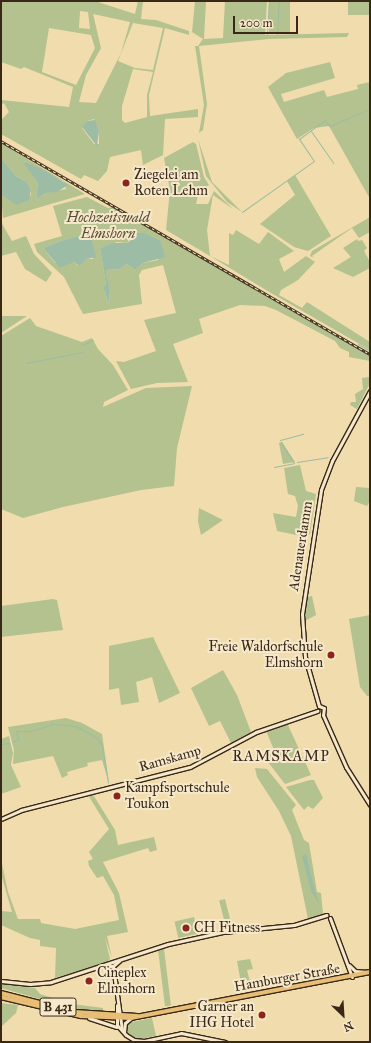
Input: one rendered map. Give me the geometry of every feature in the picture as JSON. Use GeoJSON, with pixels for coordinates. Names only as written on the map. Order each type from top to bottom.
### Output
{"type":"FeatureCollection","features":[{"type":"Feature","properties":{"kind":"main road","name":"Hamburger Straße"},"geometry":{"type":"LineString","coordinates":[[117,1017],[131,1018],[352,977],[370,972]]}},
{"type":"Feature","properties":{"kind":"main road","name":"B 431"},"geometry":{"type":"LineString","coordinates":[[1,993],[74,1012],[117,1017]]}},
{"type":"Feature","properties":{"kind":"main road","name":"B 431"},"geometry":{"type":"LineString","coordinates":[[1,997],[87,1017],[117,1017]]}},
{"type":"Feature","properties":{"kind":"main road","name":"Hamburger Straße"},"geometry":{"type":"LineString","coordinates":[[117,1017],[138,1016]]}},
{"type":"Feature","properties":{"kind":"street","name":"Adenauerdamm"},"geometry":{"type":"LineString","coordinates":[[370,391],[368,399],[326,474],[314,523],[302,630],[306,663],[319,706],[324,708],[322,713],[346,767],[370,805]]}},
{"type":"Feature","properties":{"kind":"street"},"geometry":{"type":"LineString","coordinates":[[319,706],[317,711],[322,713]]}},
{"type":"Feature","properties":{"kind":"street","name":"Ramskamp"},"geometry":{"type":"LineString","coordinates":[[1,819],[21,810],[190,767],[256,732],[317,711]]}},
{"type":"Feature","properties":{"kind":"street"},"geometry":{"type":"LineString","coordinates":[[1,981],[46,983],[99,967],[112,965],[121,960],[176,942],[223,932],[294,925],[326,915]]}},
{"type":"Feature","properties":{"kind":"street"},"geometry":{"type":"LineString","coordinates":[[330,918],[352,977]]}},
{"type":"Feature","properties":{"kind":"street"},"geometry":{"type":"LineString","coordinates":[[346,962],[355,970],[370,972]]}},
{"type":"Feature","properties":{"kind":"street"},"geometry":{"type":"LineString","coordinates":[[112,965],[118,1027]]}},
{"type":"Feature","properties":{"kind":"street"},"geometry":{"type":"LineString","coordinates":[[87,1017],[108,1022],[118,1027],[131,1038],[156,1042]]}},
{"type":"Feature","properties":{"kind":"street"},"geometry":{"type":"LineString","coordinates":[[117,1017],[124,1032],[131,1038]]}},
{"type":"Feature","properties":{"kind":"street"},"geometry":{"type":"LineString","coordinates":[[124,1032],[125,1023],[131,1018]]}},
{"type":"Feature","properties":{"kind":"street"},"geometry":{"type":"LineString","coordinates":[[149,1040],[181,1033],[225,1042]]}},
{"type":"Feature","properties":{"kind":"green space"},"geometry":{"type":"Polygon","coordinates":[[[1,1],[95,1],[135,14],[138,1],[143,1],[141,19],[156,20],[189,31],[189,35],[165,28],[149,95],[150,116],[198,109],[198,117],[165,119],[163,155],[143,165],[141,150],[110,157],[107,171],[98,181],[84,175],[81,179],[1,134],[1,120],[9,112],[4,103],[1,105],[1,100],[69,107],[73,87],[24,67],[21,69],[1,62],[1,1]],[[80,11],[79,28],[90,29],[88,12],[80,11]],[[93,14],[101,48],[86,75],[79,102],[96,103],[121,53],[130,22],[93,14]],[[133,23],[118,61],[135,68],[153,70],[163,28],[133,23]],[[49,28],[42,72],[76,85],[95,48],[91,35],[49,28]],[[133,69],[122,106],[122,120],[125,123],[147,117],[147,95],[153,72],[133,69]],[[94,119],[87,121],[82,128],[94,144],[99,144],[99,131],[94,119]]]}},
{"type":"Feature","properties":{"kind":"green space"},"geometry":{"type":"Polygon","coordinates":[[[195,1],[206,1],[204,39],[223,38],[225,1],[267,1],[265,35],[349,33],[347,37],[269,39],[199,46],[207,104],[203,130],[199,133],[204,105],[195,46],[198,46],[203,39],[192,32],[195,1]]]}},
{"type":"Feature","properties":{"kind":"green space"},"geometry":{"type":"Polygon","coordinates":[[[269,1],[290,1],[290,32],[269,32],[269,1]]]}},
{"type":"Feature","properties":{"kind":"green space"},"geometry":{"type":"Polygon","coordinates":[[[348,1],[370,1],[370,15],[348,15],[348,1]]]}},
{"type":"Feature","properties":{"kind":"green space"},"geometry":{"type":"Polygon","coordinates":[[[330,62],[335,78],[281,94],[284,102],[324,90],[327,97],[358,89],[357,85],[370,82],[370,199],[329,126],[314,128],[297,139],[268,87],[286,73],[330,62]]]}},
{"type":"Feature","properties":{"kind":"green space"},"geometry":{"type":"Polygon","coordinates":[[[198,139],[212,182],[242,212],[227,202],[206,176],[198,139]]]}},
{"type":"Feature","properties":{"kind":"green space"},"geometry":{"type":"Polygon","coordinates":[[[193,142],[196,144],[204,177],[209,185],[198,195],[196,204],[208,204],[214,191],[233,209],[213,195],[207,230],[210,256],[166,230],[170,190],[164,158],[193,142]]]}},
{"type":"Feature","properties":{"kind":"green space"},"geometry":{"type":"Polygon","coordinates":[[[1,143],[85,194],[3,218],[1,194],[19,204],[31,195],[31,190],[27,182],[16,176],[1,158],[1,143]],[[23,161],[38,183],[36,200],[46,193],[66,189],[64,182],[23,161]]]}},
{"type":"Feature","properties":{"kind":"green space"},"geometry":{"type":"Polygon","coordinates":[[[295,175],[331,236],[308,251],[294,247],[260,224],[295,195],[287,181],[295,175]]]}},
{"type":"Feature","properties":{"kind":"green space","name":"Hochzeitswald Elmshorn"},"geometry":{"type":"Polygon","coordinates":[[[87,197],[108,208],[112,207],[370,355],[370,361],[349,357],[349,352],[340,348],[335,341],[276,310],[265,306],[240,305],[199,319],[203,333],[173,344],[188,382],[157,383],[131,389],[116,361],[124,362],[156,351],[144,320],[176,313],[163,265],[142,270],[139,275],[142,304],[83,314],[64,277],[37,252],[34,244],[62,236],[53,206],[87,197]],[[145,233],[131,235],[127,243],[117,242],[100,248],[106,285],[103,287],[109,304],[110,290],[104,270],[120,269],[127,264],[135,270],[143,263],[158,260],[160,240],[145,233]],[[88,235],[60,241],[43,248],[55,263],[66,264],[74,262],[78,266],[87,259],[93,259],[88,235]]]}},
{"type":"Feature","properties":{"kind":"green space"},"geometry":{"type":"Polygon","coordinates":[[[370,217],[370,232],[359,238],[352,228],[312,256],[314,258],[310,256],[312,251],[370,217]]]}},
{"type":"Feature","properties":{"kind":"green space"},"geometry":{"type":"Polygon","coordinates":[[[1,222],[12,241],[26,236],[34,254],[52,273],[46,282],[25,269],[16,252],[1,256],[1,222]]]}},
{"type":"Feature","properties":{"kind":"green space"},"geometry":{"type":"Polygon","coordinates":[[[236,230],[259,244],[268,232],[294,251],[279,259],[284,272],[306,256],[315,262],[298,280],[281,290],[279,295],[302,308],[307,302],[370,342],[370,350],[271,293],[210,256],[229,265],[229,233],[233,235],[236,230]]]}},
{"type":"Feature","properties":{"kind":"green space"},"geometry":{"type":"Polygon","coordinates":[[[357,239],[358,241],[362,240],[367,248],[364,251],[370,262],[370,268],[353,277],[333,268],[351,257],[343,248],[357,239]]]}},
{"type":"Feature","properties":{"kind":"green space"},"geometry":{"type":"Polygon","coordinates":[[[1,316],[27,316],[1,333],[1,316]]]}},
{"type":"Feature","properties":{"kind":"green space"},"geometry":{"type":"Polygon","coordinates":[[[30,318],[36,326],[82,342],[92,338],[98,349],[113,365],[128,390],[104,402],[103,407],[146,388],[192,386],[177,448],[174,486],[141,490],[63,507],[23,518],[1,509],[1,336],[30,318]]]}},
{"type":"Feature","properties":{"kind":"green space"},"geometry":{"type":"Polygon","coordinates":[[[370,371],[370,383],[357,409],[350,405],[351,402],[356,402],[355,394],[363,389],[362,378],[369,377],[370,371]]]}},
{"type":"Feature","properties":{"kind":"green space"},"geometry":{"type":"Polygon","coordinates":[[[282,442],[295,462],[283,464],[279,443],[282,442]]]}},
{"type":"Feature","properties":{"kind":"green space"},"geometry":{"type":"Polygon","coordinates":[[[300,465],[306,491],[316,494],[310,534],[306,537],[277,531],[273,513],[296,517],[298,506],[295,496],[288,494],[284,468],[300,465]]]}},
{"type":"Feature","properties":{"kind":"green space"},"geometry":{"type":"Polygon","coordinates":[[[356,487],[370,488],[370,501],[367,506],[354,501],[356,487]]]}},
{"type":"Feature","properties":{"kind":"green space"},"geometry":{"type":"Polygon","coordinates":[[[199,508],[223,520],[201,535],[198,521],[199,508]]]}},
{"type":"Feature","properties":{"kind":"green space"},"geometry":{"type":"Polygon","coordinates":[[[312,596],[316,615],[305,621],[306,597],[312,596]]]}},
{"type":"Feature","properties":{"kind":"green space"},"geometry":{"type":"Polygon","coordinates":[[[53,599],[57,600],[63,630],[1,637],[1,606],[53,599]]]}},
{"type":"Feature","properties":{"kind":"green space"},"geometry":{"type":"Polygon","coordinates":[[[370,615],[370,696],[367,696],[360,687],[349,619],[370,615]]]}},
{"type":"Feature","properties":{"kind":"green space"},"geometry":{"type":"Polygon","coordinates":[[[153,637],[180,693],[159,703],[152,677],[136,682],[139,702],[121,705],[119,688],[109,690],[109,646],[153,637]]]}},
{"type":"Feature","properties":{"kind":"green space"},"geometry":{"type":"Polygon","coordinates":[[[223,670],[237,695],[251,732],[231,743],[220,721],[209,726],[191,688],[223,670]]]}},
{"type":"Feature","properties":{"kind":"green space"},"geometry":{"type":"Polygon","coordinates":[[[66,718],[82,723],[102,734],[109,783],[102,760],[87,763],[88,766],[67,772],[68,775],[62,778],[53,756],[13,764],[14,750],[8,727],[66,718]]]}},
{"type":"Feature","properties":{"kind":"green space"},"geometry":{"type":"Polygon","coordinates":[[[287,723],[311,775],[285,784],[264,757],[275,752],[266,731],[287,723]]]}},
{"type":"Feature","properties":{"kind":"green space"},"geometry":{"type":"Polygon","coordinates":[[[9,736],[13,753],[11,765],[21,787],[1,794],[1,739],[9,736]]]}},
{"type":"Feature","properties":{"kind":"green space"},"geometry":{"type":"Polygon","coordinates":[[[255,768],[267,769],[296,805],[292,810],[304,840],[309,843],[317,892],[321,893],[323,914],[308,919],[291,836],[279,811],[257,777],[255,768]]]}},
{"type":"Feature","properties":{"kind":"green space"},"geometry":{"type":"Polygon","coordinates":[[[314,780],[323,798],[313,809],[308,806],[304,810],[286,787],[314,780]]]}},
{"type":"Feature","properties":{"kind":"green space"},"geometry":{"type":"Polygon","coordinates":[[[92,793],[115,830],[118,845],[154,837],[157,850],[150,852],[148,848],[103,862],[119,893],[128,932],[107,936],[112,958],[105,938],[110,959],[107,962],[55,978],[56,948],[40,946],[40,940],[30,938],[1,925],[1,911],[12,912],[1,874],[1,859],[8,892],[18,919],[40,919],[41,923],[75,929],[119,920],[114,895],[103,876],[97,878],[89,866],[88,861],[93,859],[89,852],[109,829],[88,795],[92,793]]]}},
{"type":"Feature","properties":{"kind":"green space"},"geometry":{"type":"Polygon","coordinates":[[[225,899],[232,928],[226,930],[219,900],[225,899]]]}},
{"type":"Feature","properties":{"kind":"green space","name":"CH Fitness"},"geometry":{"type":"Polygon","coordinates":[[[194,917],[198,934],[178,938],[175,921],[194,917]]]}},
{"type":"Feature","properties":{"kind":"green space"},"geometry":{"type":"Polygon","coordinates":[[[164,949],[171,1006],[165,1006],[158,950],[164,949]]]}},
{"type":"Feature","properties":{"kind":"green space"},"geometry":{"type":"Polygon","coordinates":[[[250,959],[253,969],[247,970],[250,982],[241,983],[237,961],[250,959]]]}},
{"type":"Feature","properties":{"kind":"green space"},"geometry":{"type":"Polygon","coordinates":[[[1,983],[35,988],[40,994],[72,1004],[103,1008],[103,1013],[71,1008],[1,988],[1,983]]]}},
{"type":"Feature","properties":{"kind":"green space"},"geometry":{"type":"Polygon","coordinates":[[[1,1003],[18,1005],[16,1013],[1,1027],[1,1003]]]}},
{"type":"Feature","properties":{"kind":"green space"},"geometry":{"type":"Polygon","coordinates":[[[152,1018],[156,1036],[139,1039],[131,1036],[125,1030],[127,1023],[152,1018]]]}},
{"type":"Feature","properties":{"kind":"shaded area"},"geometry":{"type":"Polygon","coordinates":[[[95,120],[99,131],[97,146],[82,127],[87,121],[95,120]]]}},
{"type":"Feature","properties":{"kind":"shaded area"},"geometry":{"type":"Polygon","coordinates":[[[1,158],[16,176],[27,182],[31,190],[29,200],[16,205],[1,194],[1,158]]]}},
{"type":"Feature","properties":{"kind":"shaded area"},"geometry":{"type":"Polygon","coordinates":[[[22,161],[42,169],[68,185],[57,192],[46,193],[36,200],[38,183],[22,161]]]}},
{"type":"Feature","properties":{"kind":"shaded area"},"geometry":{"type":"Polygon","coordinates":[[[133,233],[145,233],[160,240],[165,257],[143,263],[135,270],[127,264],[120,269],[105,270],[110,290],[109,304],[103,287],[106,285],[100,248],[113,243],[127,243],[131,240],[133,233]]]}},
{"type":"Feature","properties":{"kind":"shaded area"},"geometry":{"type":"Polygon","coordinates":[[[88,234],[92,240],[96,257],[87,259],[79,266],[74,262],[60,268],[43,248],[60,241],[88,234]]]}},
{"type":"Feature","properties":{"kind":"shaded area"},"geometry":{"type":"Polygon","coordinates":[[[306,854],[319,903],[311,891],[302,856],[306,854]]]}},
{"type":"Feature","properties":{"kind":"waterway"},"geometry":{"type":"LineString","coordinates":[[267,35],[269,1]]}},
{"type":"Feature","properties":{"kind":"waterway"},"geometry":{"type":"LineString","coordinates":[[277,34],[279,1]]}},
{"type":"Feature","properties":{"kind":"waterway"},"geometry":{"type":"LineString","coordinates":[[242,212],[314,161],[299,139],[325,120],[329,126],[370,109]]}},
{"type":"Feature","properties":{"kind":"waterway"},"geometry":{"type":"LineString","coordinates":[[311,131],[333,163]]}},
{"type":"Feature","properties":{"kind":"waterway"},"geometry":{"type":"LineString","coordinates":[[82,345],[93,340]]}},
{"type":"Feature","properties":{"kind":"waterway"},"geometry":{"type":"LineString","coordinates":[[358,344],[370,351]]}},
{"type":"Feature","properties":{"kind":"waterway"},"geometry":{"type":"LineString","coordinates":[[357,348],[370,355]]}},
{"type":"Feature","properties":{"kind":"waterway"},"geometry":{"type":"LineString","coordinates":[[26,363],[83,352]]}},
{"type":"Feature","properties":{"kind":"waterway"},"geometry":{"type":"LineString","coordinates":[[280,440],[303,434]]}},
{"type":"Feature","properties":{"kind":"waterway"},"geometry":{"type":"LineString","coordinates":[[274,467],[294,463],[281,442]]}},
{"type":"Feature","properties":{"kind":"waterway"},"geometry":{"type":"LineString","coordinates":[[297,462],[328,457]]}},
{"type":"Feature","properties":{"kind":"waterway"},"geometry":{"type":"LineString","coordinates":[[12,742],[18,739],[16,731],[31,731],[53,724],[76,726],[97,738],[102,745],[108,783]]}},
{"type":"Feature","properties":{"kind":"waterway"},"geometry":{"type":"LineString","coordinates":[[1,744],[9,743]]}},
{"type":"Feature","properties":{"kind":"railway"},"geometry":{"type":"LineString","coordinates":[[1,141],[370,354]]}},
{"type":"Feature","properties":{"kind":"place","name":"Ziegelei am Roten Lehm"},"geometry":{"type":"Point","coordinates":[126,183]}},
{"type":"Feature","properties":{"kind":"place","name":"Freie Waldorfschule Elmshorn"},"geometry":{"type":"Point","coordinates":[331,655]}},
{"type":"Feature","properties":{"kind":"place","name":"Kampfsportschule Toukon"},"geometry":{"type":"Point","coordinates":[117,796]}},
{"type":"Feature","properties":{"kind":"place","name":"CH Fitness"},"geometry":{"type":"Point","coordinates":[186,928]}},
{"type":"Feature","properties":{"kind":"place","name":"Cineplex Elmshorn"},"geometry":{"type":"Point","coordinates":[89,981]}},
{"type":"Feature","properties":{"kind":"place","name":"Garner an IHG Hotel"},"geometry":{"type":"Point","coordinates":[262,1015]}},
{"type":"Feature","properties":{"kind":"district","name":"RAMSKAMP"},"geometry":{"type":"Point","coordinates":[281,757]}}]}
